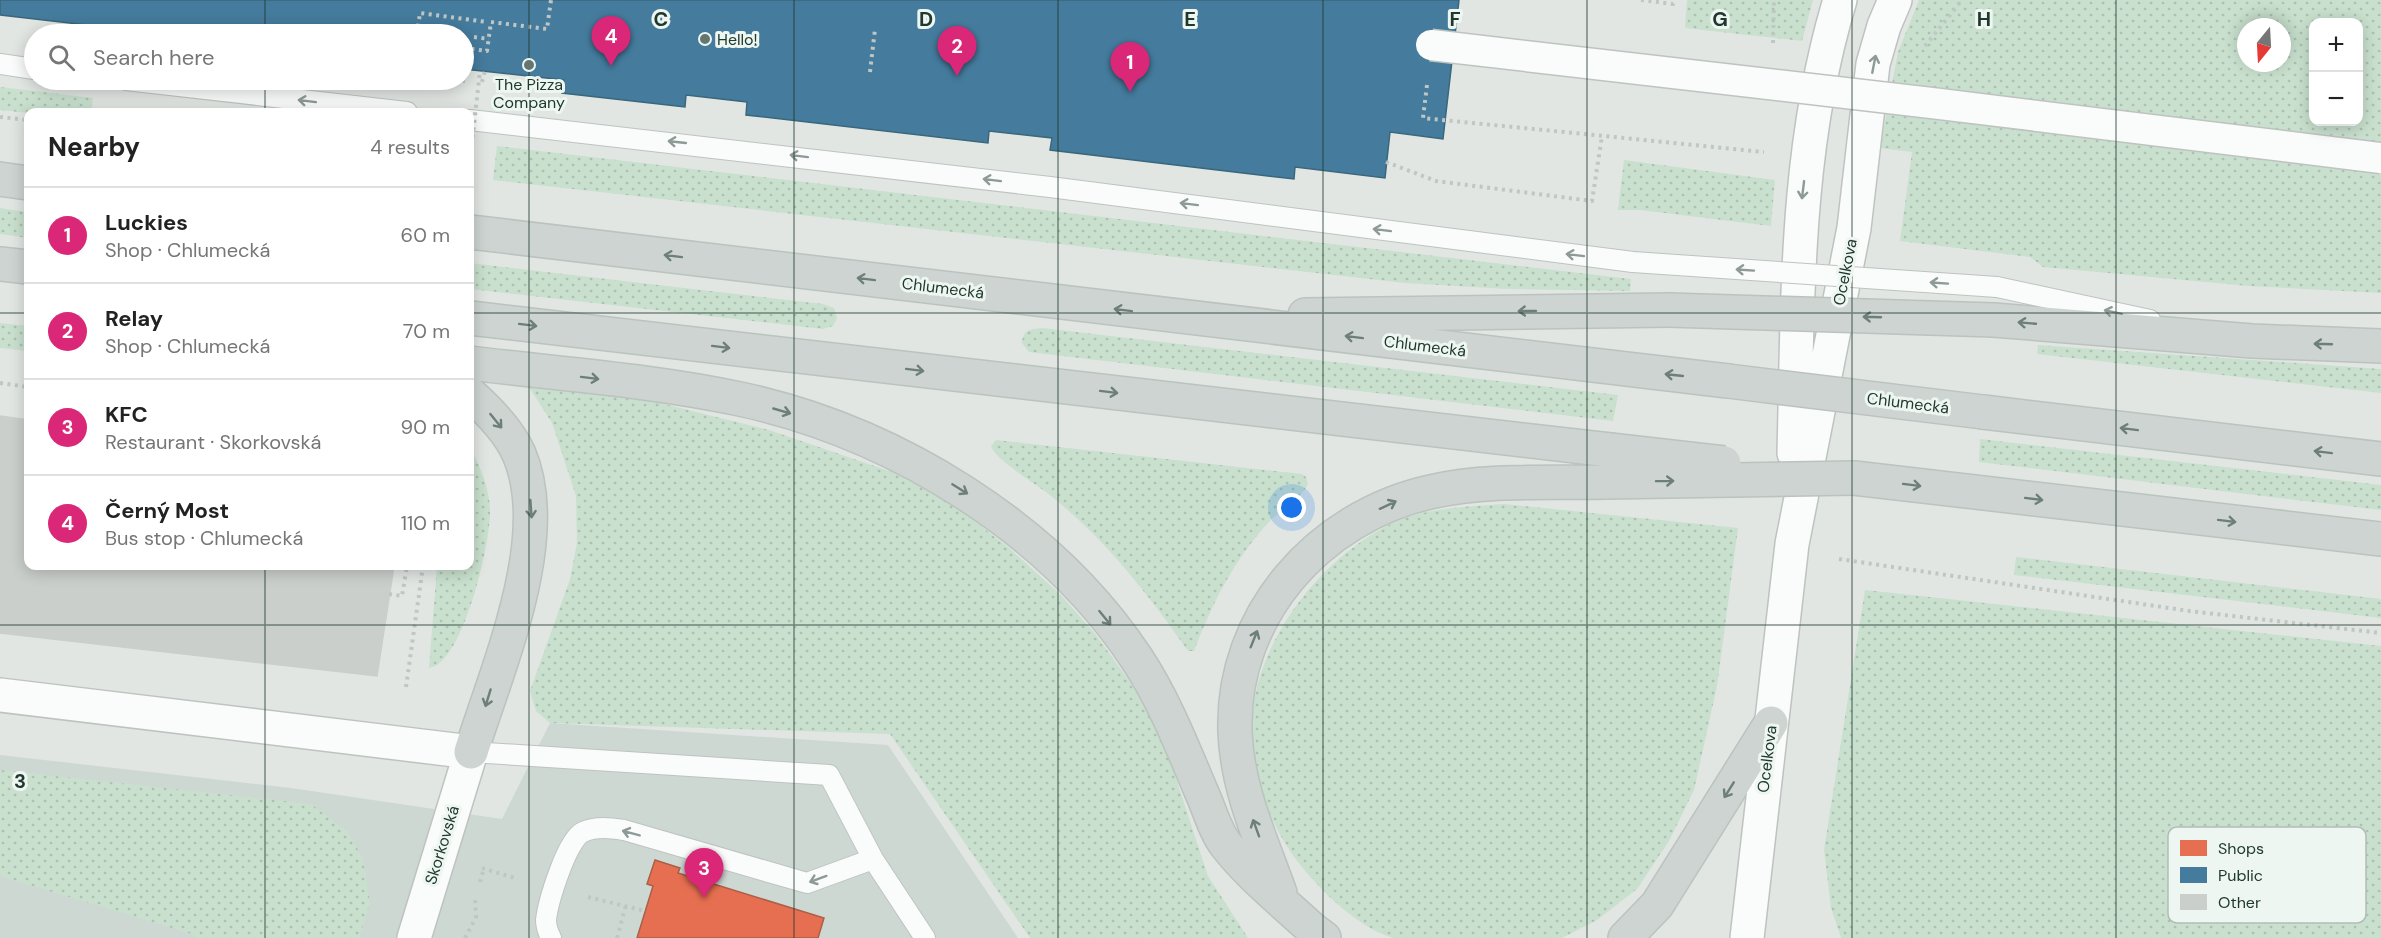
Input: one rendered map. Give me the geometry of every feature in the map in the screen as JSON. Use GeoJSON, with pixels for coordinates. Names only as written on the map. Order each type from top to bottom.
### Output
{"type":"FeatureCollection","features":[{"type":"Feature","properties":{"kind":"main road"},"geometry":{"type":"LineString","coordinates":[[0,179],[24,182]]}},
{"type":"Feature","properties":{"kind":"main road","name":"Chlumecká"},"geometry":{"type":"LineString","coordinates":[[474,232],[2381,459]]}},
{"type":"Feature","properties":{"kind":"main road"},"geometry":{"type":"LineString","coordinates":[[0,264],[24,267]]}},
{"type":"Feature","properties":{"kind":"main road"},"geometry":{"type":"LineString","coordinates":[[1181,317],[1628,309],[1994,320],[2252,341],[2381,346]]}},
{"type":"Feature","properties":{"kind":"main road"},"geometry":{"type":"LineString","coordinates":[[474,318],[2381,539]]}},
{"type":"Feature","properties":{"kind":"main road"},"geometry":{"type":"LineString","coordinates":[[474,363],[690,390],[743,400],[868,441],[928,470],[981,503],[1029,539],[1104,616],[1136,658],[1165,707],[1225,844],[1284,903],[1324,938]]}},
{"type":"Feature","properties":{"kind":"main road"},"geometry":{"type":"LineString","coordinates":[[471,752],[524,584],[531,514],[528,483],[518,452],[500,425],[474,398]]}},
{"type":"Feature","properties":{"kind":"main road"},"geometry":{"type":"LineString","coordinates":[[1284,903],[1246,800],[1235,732],[1236,697],[1241,670],[1266,611],[1282,585],[1302,561],[1329,538],[1360,518],[1396,501],[1432,491],[1476,485],[1854,477]]}},
{"type":"Feature","properties":{"kind":"main road"},"geometry":{"type":"LineString","coordinates":[[1624,938],[1657,905],[1771,723]]}},
{"type":"Feature","properties":{"kind":"street","name":"Ocelkova"},"geometry":{"type":"LineString","coordinates":[[1792,544],[1800,222],[1807,158],[1820,81],[1840,0]]}},
{"type":"Feature","properties":{"kind":"street","name":"Ocelkova"},"geometry":{"type":"LineString","coordinates":[[1747,938],[1792,544],[1854,228],[1873,64],[1884,26],[1895,0]]}},
{"type":"Feature","properties":{"kind":"street"},"geometry":{"type":"LineString","coordinates":[[1431,45],[2381,158]]}},
{"type":"Feature","properties":{"kind":"street"},"geometry":{"type":"LineString","coordinates":[[0,695],[471,752]]}},
{"type":"Feature","properties":{"kind":"street","name":"Skorkovská"},"geometry":{"type":"LineString","coordinates":[[414,938],[471,752]]}},
{"type":"Feature","properties":{"kind":"lane"},"geometry":{"type":"LineString","coordinates":[[0,64],[24,68]]}},
{"type":"Feature","properties":{"kind":"lane"},"geometry":{"type":"LineString","coordinates":[[214,90],[372,108]]}},
{"type":"Feature","properties":{"kind":"lane"},"geometry":{"type":"LineString","coordinates":[[474,120],[1004,181],[1633,262],[1998,287],[2252,341]]}},
{"type":"Feature","properties":{"kind":"lane"},"geometry":{"type":"LineString","coordinates":[[471,752],[829,775],[873,859],[925,938]]}},
{"type":"Feature","properties":{"kind":"lane"},"geometry":{"type":"LineString","coordinates":[[551,938],[546,920],[573,840],[582,832],[608,827],[807,883],[873,859]]}},
{"type":"Feature","properties":{"kind":"path"},"geometry":{"type":"LineString","coordinates":[[474,49],[487,51],[491,22],[548,29],[551,0]]}},
{"type":"Feature","properties":{"kind":"path"},"geometry":{"type":"LineString","coordinates":[[1641,0],[1673,4],[1674,0]]}},
{"type":"Feature","properties":{"kind":"path"},"geometry":{"type":"LineString","coordinates":[[418,24],[420,13],[487,22]]}},
{"type":"Feature","properties":{"kind":"path"},"geometry":{"type":"LineString","coordinates":[[870,72],[875,29]]}},
{"type":"Feature","properties":{"kind":"path"},"geometry":{"type":"LineString","coordinates":[[474,37],[489,39]]}},
{"type":"Feature","properties":{"kind":"path"},"geometry":{"type":"LineString","coordinates":[[474,130],[482,71],[483,82],[481,82]]}},
{"type":"Feature","properties":{"kind":"path"},"geometry":{"type":"LineString","coordinates":[[0,117],[24,120]]}},
{"type":"Feature","properties":{"kind":"path"},"geometry":{"type":"LineString","coordinates":[[1423,118],[1770,153]]}},
{"type":"Feature","properties":{"kind":"path"},"geometry":{"type":"LineString","coordinates":[[1386,162],[1436,181],[1592,201],[1602,136]]}},
{"type":"Feature","properties":{"kind":"path"},"geometry":{"type":"LineString","coordinates":[[0,383],[24,386]]}},
{"type":"Feature","properties":{"kind":"path"},"geometry":{"type":"LineString","coordinates":[[1839,559],[2188,611],[2381,633]]}},
{"type":"Feature","properties":{"kind":"path"},"geometry":{"type":"LineString","coordinates":[[390,594],[402,596],[406,570]]}},
{"type":"Feature","properties":{"kind":"path"},"geometry":{"type":"LineString","coordinates":[[406,687],[422,570]]}},
{"type":"Feature","properties":{"kind":"path"},"geometry":{"type":"LineString","coordinates":[[476,866],[525,880]]}},
{"type":"Feature","properties":{"kind":"path"},"geometry":{"type":"LineString","coordinates":[[465,938],[476,917],[474,900],[484,868]]}},
{"type":"Feature","properties":{"kind":"path"},"geometry":{"type":"LineString","coordinates":[[577,895],[645,911]]}},
{"type":"Feature","properties":{"kind":"path"},"geometry":{"type":"LineString","coordinates":[[617,938],[626,905]]}},
{"type":"Feature","properties":{"kind":"shaded area"},"geometry":{"type":"Polygon","coordinates":[[[550,723],[888,745],[1018,938],[0,938],[0,755],[291,788],[502,819],[550,723]]]}},
{"type":"Feature","properties":{"kind":"green space"},"geometry":{"type":"Polygon","coordinates":[[[1687,0],[1813,0],[1802,41],[1685,28],[1687,0]]]}},
{"type":"Feature","properties":{"kind":"green space"},"geometry":{"type":"Polygon","coordinates":[[[1919,0],[2381,0],[2381,293],[2249,286],[2043,267],[2030,257],[1900,241],[1912,152],[1880,148],[1898,52],[1919,0]]]}},
{"type":"Feature","properties":{"kind":"green space"},"geometry":{"type":"Polygon","coordinates":[[[0,87],[93,98],[92,108],[24,108],[24,113],[0,110],[0,87]]]}},
{"type":"Feature","properties":{"kind":"green space"},"geometry":{"type":"Polygon","coordinates":[[[497,146],[1631,279],[1630,291],[1507,289],[1405,283],[493,180],[497,146]]]}},
{"type":"Feature","properties":{"kind":"green space"},"geometry":{"type":"Polygon","coordinates":[[[1624,160],[1775,180],[1771,226],[1640,210],[1618,210],[1624,160]]]}},
{"type":"Feature","properties":{"kind":"green space"},"geometry":{"type":"Polygon","coordinates":[[[0,208],[24,211],[24,237],[0,234],[0,208]]]}},
{"type":"Feature","properties":{"kind":"green space"},"geometry":{"type":"Polygon","coordinates":[[[474,263],[823,304],[834,308],[837,318],[833,326],[823,329],[474,289],[474,263]]]}},
{"type":"Feature","properties":{"kind":"green space"},"geometry":{"type":"Polygon","coordinates":[[[0,323],[24,326],[24,351],[0,348],[0,323]]]}},
{"type":"Feature","properties":{"kind":"green space"},"geometry":{"type":"Polygon","coordinates":[[[1042,328],[1618,395],[1613,421],[1029,352],[1022,343],[1024,335],[1031,330],[1042,328]]]}},
{"type":"Feature","properties":{"kind":"green space"},"geometry":{"type":"Polygon","coordinates":[[[2038,345],[2381,369],[2381,393],[2037,354],[2038,345]]]}},
{"type":"Feature","properties":{"kind":"green space"},"geometry":{"type":"Polygon","coordinates":[[[527,384],[656,402],[769,430],[895,473],[958,508],[1009,548],[1061,595],[1096,635],[1130,682],[1165,745],[1208,876],[1248,938],[1030,938],[890,734],[550,723],[536,711],[530,691],[570,579],[577,543],[576,496],[552,423],[527,384]]]}},
{"type":"Feature","properties":{"kind":"green space"},"geometry":{"type":"Polygon","coordinates":[[[1980,439],[2381,485],[2381,510],[1979,462],[1980,439]]]}},
{"type":"Feature","properties":{"kind":"green space"},"geometry":{"type":"Polygon","coordinates":[[[996,440],[1302,474],[1306,477],[1308,484],[1300,495],[1268,523],[1234,567],[1208,616],[1194,651],[1188,651],[1142,589],[1108,549],[1071,513],[994,452],[991,446],[996,440]]]}},
{"type":"Feature","properties":{"kind":"green space"},"geometry":{"type":"Polygon","coordinates":[[[474,456],[487,488],[490,505],[489,528],[480,575],[463,625],[453,646],[441,661],[429,668],[437,570],[474,570],[474,456]]]}},
{"type":"Feature","properties":{"kind":"green space"},"geometry":{"type":"Polygon","coordinates":[[[1504,504],[1738,528],[1717,686],[1694,790],[1669,841],[1637,889],[1597,920],[1562,938],[1393,938],[1366,926],[1353,917],[1317,885],[1298,862],[1277,828],[1261,790],[1253,749],[1253,709],[1259,680],[1269,652],[1283,625],[1301,600],[1321,576],[1368,537],[1393,523],[1420,514],[1504,504]]]}},
{"type":"Feature","properties":{"kind":"green space"},"geometry":{"type":"Polygon","coordinates":[[[2016,557],[2381,599],[2381,618],[2014,575],[2016,557]]]}},
{"type":"Feature","properties":{"kind":"green space"},"geometry":{"type":"Polygon","coordinates":[[[1865,590],[2381,646],[2381,938],[1841,938],[1831,908],[1824,850],[1865,590]]]}},
{"type":"Feature","properties":{"kind":"green space"},"geometry":{"type":"Polygon","coordinates":[[[0,770],[311,804],[348,832],[363,859],[370,903],[359,938],[194,938],[192,934],[0,876],[0,770]]]}},
{"type":"Feature","properties":{"kind":"building: Shops"},"geometry":{"type":"Polygon","coordinates":[[[655,860],[680,868],[678,873],[824,918],[818,938],[637,938],[653,886],[647,884],[655,860]]]}},
{"type":"Feature","properties":{"kind":"building: Public"},"geometry":{"type":"Polygon","coordinates":[[[0,0],[1459,0],[1443,139],[1390,132],[1385,178],[1295,167],[1294,179],[1050,150],[1052,138],[989,131],[988,143],[746,115],[747,102],[686,95],[685,107],[562,93],[564,80],[474,70],[474,24],[78,24],[0,15],[0,0]]]}},
{"type":"Feature","properties":{"kind":"building: Other"},"geometry":{"type":"Polygon","coordinates":[[[0,416],[24,419],[24,570],[393,570],[377,676],[0,633],[0,416]]]}},
{"type":"Feature","properties":{"kind":"place","name":"Hello!"},"geometry":{"type":"Point","coordinates":[705,39]}},
{"type":"Feature","properties":{"kind":"place","name":"The Pizza Company"},"geometry":{"type":"Point","coordinates":[529,65]}},
{"type":"Feature","properties":{"kind":"place","name":"Černý Most"},"geometry":{"type":"Point","coordinates":[611,66]}},
{"type":"Feature","properties":{"kind":"place","name":"Relay"},"geometry":{"type":"Point","coordinates":[957,76]}},
{"type":"Feature","properties":{"kind":"place","name":"Luckies"},"geometry":{"type":"Point","coordinates":[1130,92]}},
{"type":"Feature","properties":{"kind":"place","name":"KFC"},"geometry":{"type":"Point","coordinates":[704,898]}}]}
